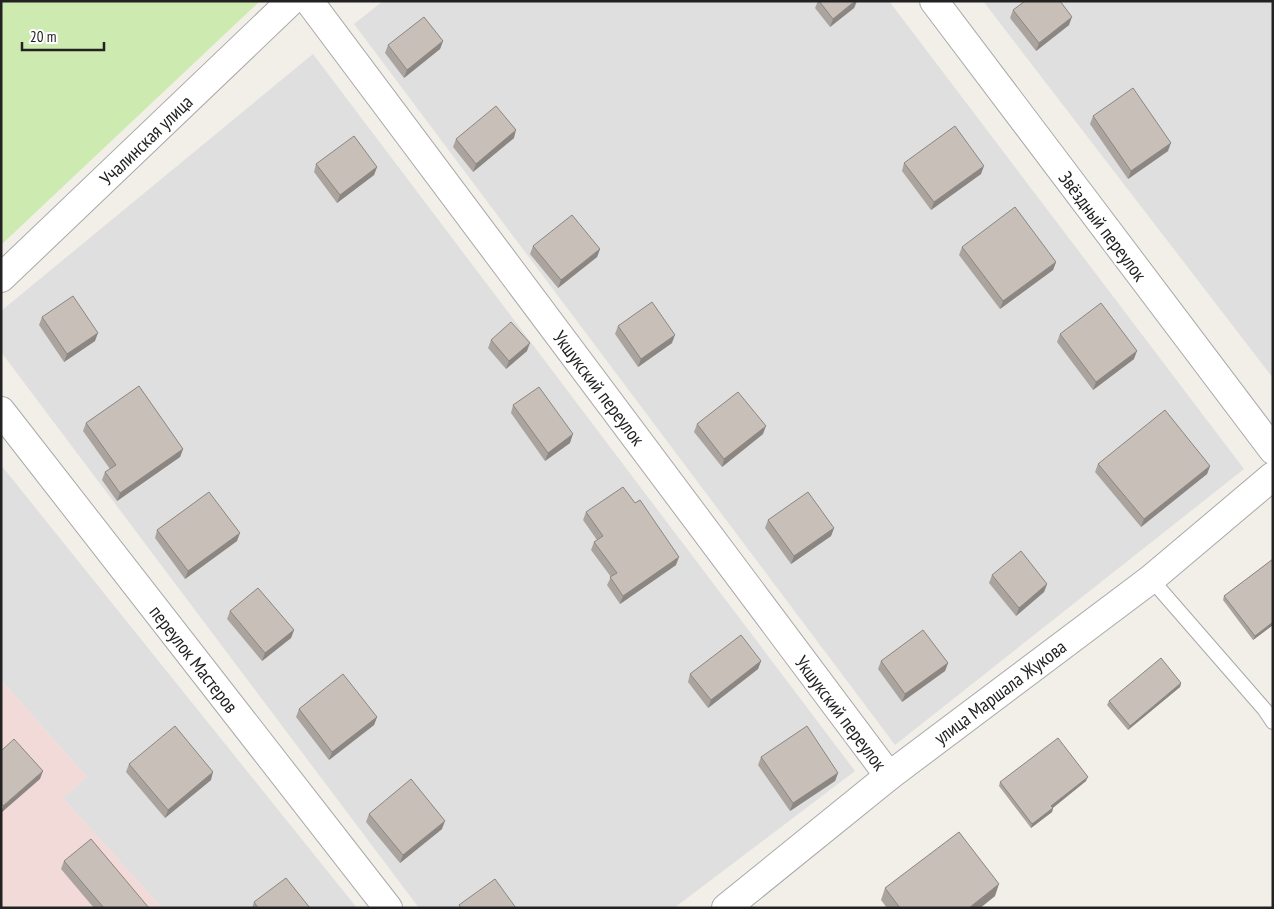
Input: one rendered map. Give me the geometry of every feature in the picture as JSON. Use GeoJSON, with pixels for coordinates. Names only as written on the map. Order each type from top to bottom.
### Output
{"type":"FeatureCollection","features":[{"type":"Feature","properties":{"kind":"street","name":"Учалинская улица"},"geometry":{"type":"LineString","coordinates":[[1,278],[291,1]]}},
{"type":"Feature","properties":{"kind":"street","name":"Укшукский переулок"},"geometry":{"type":"LineString","coordinates":[[309,1],[889,776]]}},
{"type":"Feature","properties":{"kind":"street","name":"Звёздный переулок"},"geometry":{"type":"LineString","coordinates":[[934,1],[1273,450]]}},
{"type":"Feature","properties":{"kind":"street","name":"переулок Мастеров"},"geometry":{"type":"LineString","coordinates":[[1,411],[388,908]]}},
{"type":"Feature","properties":{"kind":"street","name":"улица Маршала Жукова"},"geometry":{"type":"LineString","coordinates":[[726,908],[889,776],[1151,579],[1273,476]]}},
{"type":"Feature","properties":{"kind":"lane"},"geometry":{"type":"LineString","coordinates":[[1151,579],[1265,710],[1273,722]]}},
{"type":"Feature","properties":{"kind":"shaded area"},"geometry":{"type":"Polygon","coordinates":[[[383,1],[889,1],[1244,469],[895,745],[354,24],[383,1]]]}},
{"type":"Feature","properties":{"kind":"shaded area"},"geometry":{"type":"Polygon","coordinates":[[[983,1],[1273,1],[1273,378],[983,1]]]}},
{"type":"Feature","properties":{"kind":"shaded area"},"geometry":{"type":"Polygon","coordinates":[[[313,54],[855,771],[674,908],[419,908],[1,352],[1,311],[313,54]]]}},
{"type":"Feature","properties":{"kind":"shaded area"},"geometry":{"type":"Polygon","coordinates":[[[1,465],[357,908],[162,908],[63,798],[87,777],[1,680],[1,465]]]}},
{"type":"Feature","properties":{"kind":"shaded area"},"geometry":{"type":"Polygon","coordinates":[[[1,680],[87,777],[63,798],[162,908],[1,908],[1,680]]]}},
{"type":"Feature","properties":{"kind":"green space"},"geometry":{"type":"Polygon","coordinates":[[[1,1],[260,1],[1,245],[1,1]]]}},
{"type":"Feature","properties":{"kind":"building"},"geometry":{"type":"Polygon","coordinates":[[[819,1],[855,1],[833,19],[819,1]]]}},
{"type":"Feature","properties":{"kind":"building"},"geometry":{"type":"Polygon","coordinates":[[[1025,1],[1060,1],[1072,17],[1039,43],[1013,10],[1025,1]]]}},
{"type":"Feature","properties":{"kind":"building"},"geometry":{"type":"Polygon","coordinates":[[[424,17],[443,41],[407,70],[388,45],[424,17]]]}},
{"type":"Feature","properties":{"kind":"building"},"geometry":{"type":"Polygon","coordinates":[[[1133,88],[1171,143],[1131,171],[1093,116],[1133,88]]]}},
{"type":"Feature","properties":{"kind":"building"},"geometry":{"type":"Polygon","coordinates":[[[496,106],[516,130],[476,164],[456,139],[496,106]]]}},
{"type":"Feature","properties":{"kind":"building"},"geometry":{"type":"Polygon","coordinates":[[[955,126],[984,166],[934,202],[904,163],[955,126]]]}},
{"type":"Feature","properties":{"kind":"building"},"geometry":{"type":"Polygon","coordinates":[[[354,136],[377,167],[340,195],[316,164],[354,136]]]}},
{"type":"Feature","properties":{"kind":"building"},"geometry":{"type":"Polygon","coordinates":[[[1015,207],[1056,262],[1003,301],[962,247],[1015,207]]]}},
{"type":"Feature","properties":{"kind":"building"},"geometry":{"type":"Polygon","coordinates":[[[572,215],[600,249],[561,280],[533,246],[572,215]]]}},
{"type":"Feature","properties":{"kind":"building"},"geometry":{"type":"Polygon","coordinates":[[[73,296],[98,333],[67,354],[42,317],[73,296]]]}},
{"type":"Feature","properties":{"kind":"building"},"geometry":{"type":"Polygon","coordinates":[[[652,302],[675,335],[641,359],[618,326],[652,302]]]}},
{"type":"Feature","properties":{"kind":"building"},"geometry":{"type":"Polygon","coordinates":[[[1101,303],[1137,351],[1096,382],[1060,334],[1101,303]]]}},
{"type":"Feature","properties":{"kind":"building"},"geometry":{"type":"Polygon","coordinates":[[[511,322],[530,343],[509,361],[491,340],[511,322]]]}},
{"type":"Feature","properties":{"kind":"building"},"geometry":{"type":"Polygon","coordinates":[[[139,386],[183,449],[120,493],[105,472],[116,465],[86,423],[139,386]]]}},
{"type":"Feature","properties":{"kind":"building"},"geometry":{"type":"Polygon","coordinates":[[[539,387],[573,434],[548,453],[513,405],[539,387]]]}},
{"type":"Feature","properties":{"kind":"building"},"geometry":{"type":"Polygon","coordinates":[[[738,392],[766,426],[724,459],[697,424],[738,392]]]}},
{"type":"Feature","properties":{"kind":"building"},"geometry":{"type":"Polygon","coordinates":[[[1165,410],[1210,466],[1144,519],[1098,464],[1165,410]]]}},
{"type":"Feature","properties":{"kind":"building"},"geometry":{"type":"Polygon","coordinates":[[[623,487],[635,503],[640,500],[679,557],[623,596],[610,577],[617,573],[594,542],[603,536],[586,512],[623,487]]]}},
{"type":"Feature","properties":{"kind":"building"},"geometry":{"type":"Polygon","coordinates":[[[209,492],[240,533],[188,571],[157,530],[209,492]]]}},
{"type":"Feature","properties":{"kind":"building"},"geometry":{"type":"Polygon","coordinates":[[[808,492],[834,528],[794,556],[768,520],[808,492]]]}},
{"type":"Feature","properties":{"kind":"building"},"geometry":{"type":"Polygon","coordinates":[[[1021,551],[1047,584],[1019,608],[992,575],[1021,551]]]}},
{"type":"Feature","properties":{"kind":"building"},"geometry":{"type":"Polygon","coordinates":[[[1273,559],[1273,622],[1255,636],[1224,596],[1273,559]]]}},
{"type":"Feature","properties":{"kind":"building"},"geometry":{"type":"Polygon","coordinates":[[[258,588],[294,630],[265,653],[230,611],[258,588]]]}},
{"type":"Feature","properties":{"kind":"building"},"geometry":{"type":"Polygon","coordinates":[[[923,630],[948,663],[905,694],[881,661],[923,630]]]}},
{"type":"Feature","properties":{"kind":"building"},"geometry":{"type":"Polygon","coordinates":[[[741,635],[761,661],[711,700],[690,674],[741,635]]]}},
{"type":"Feature","properties":{"kind":"building"},"geometry":{"type":"Polygon","coordinates":[[[1161,658],[1181,683],[1130,726],[1109,701],[1161,658]]]}},
{"type":"Feature","properties":{"kind":"building"},"geometry":{"type":"Polygon","coordinates":[[[343,674],[377,717],[332,752],[299,709],[343,674]]]}},
{"type":"Feature","properties":{"kind":"building"},"geometry":{"type":"Polygon","coordinates":[[[175,726],[213,772],[168,810],[129,764],[175,726]]]}},
{"type":"Feature","properties":{"kind":"building"},"geometry":{"type":"Polygon","coordinates":[[[807,726],[838,773],[793,803],[761,757],[807,726]]]}},
{"type":"Feature","properties":{"kind":"building"},"geometry":{"type":"Polygon","coordinates":[[[1058,738],[1088,777],[1051,806],[1053,808],[1032,824],[1000,782],[1058,738]]]}},
{"type":"Feature","properties":{"kind":"building"},"geometry":{"type":"Polygon","coordinates":[[[14,739],[43,771],[3,806],[1,804],[1,751],[14,739]]]}},
{"type":"Feature","properties":{"kind":"building"},"geometry":{"type":"Polygon","coordinates":[[[411,779],[445,821],[403,855],[369,814],[411,779]]]}},
{"type":"Feature","properties":{"kind":"building"},"geometry":{"type":"Polygon","coordinates":[[[959,832],[999,884],[969,908],[900,908],[885,888],[959,832]]]}},
{"type":"Feature","properties":{"kind":"building"},"geometry":{"type":"Polygon","coordinates":[[[91,839],[149,908],[104,908],[64,861],[91,839]]]}},
{"type":"Feature","properties":{"kind":"building"},"geometry":{"type":"Polygon","coordinates":[[[286,878],[310,908],[258,908],[254,902],[286,878]]]}},
{"type":"Feature","properties":{"kind":"building"},"geometry":{"type":"Polygon","coordinates":[[[495,879],[516,908],[461,908],[459,905],[495,879]]]}}]}
